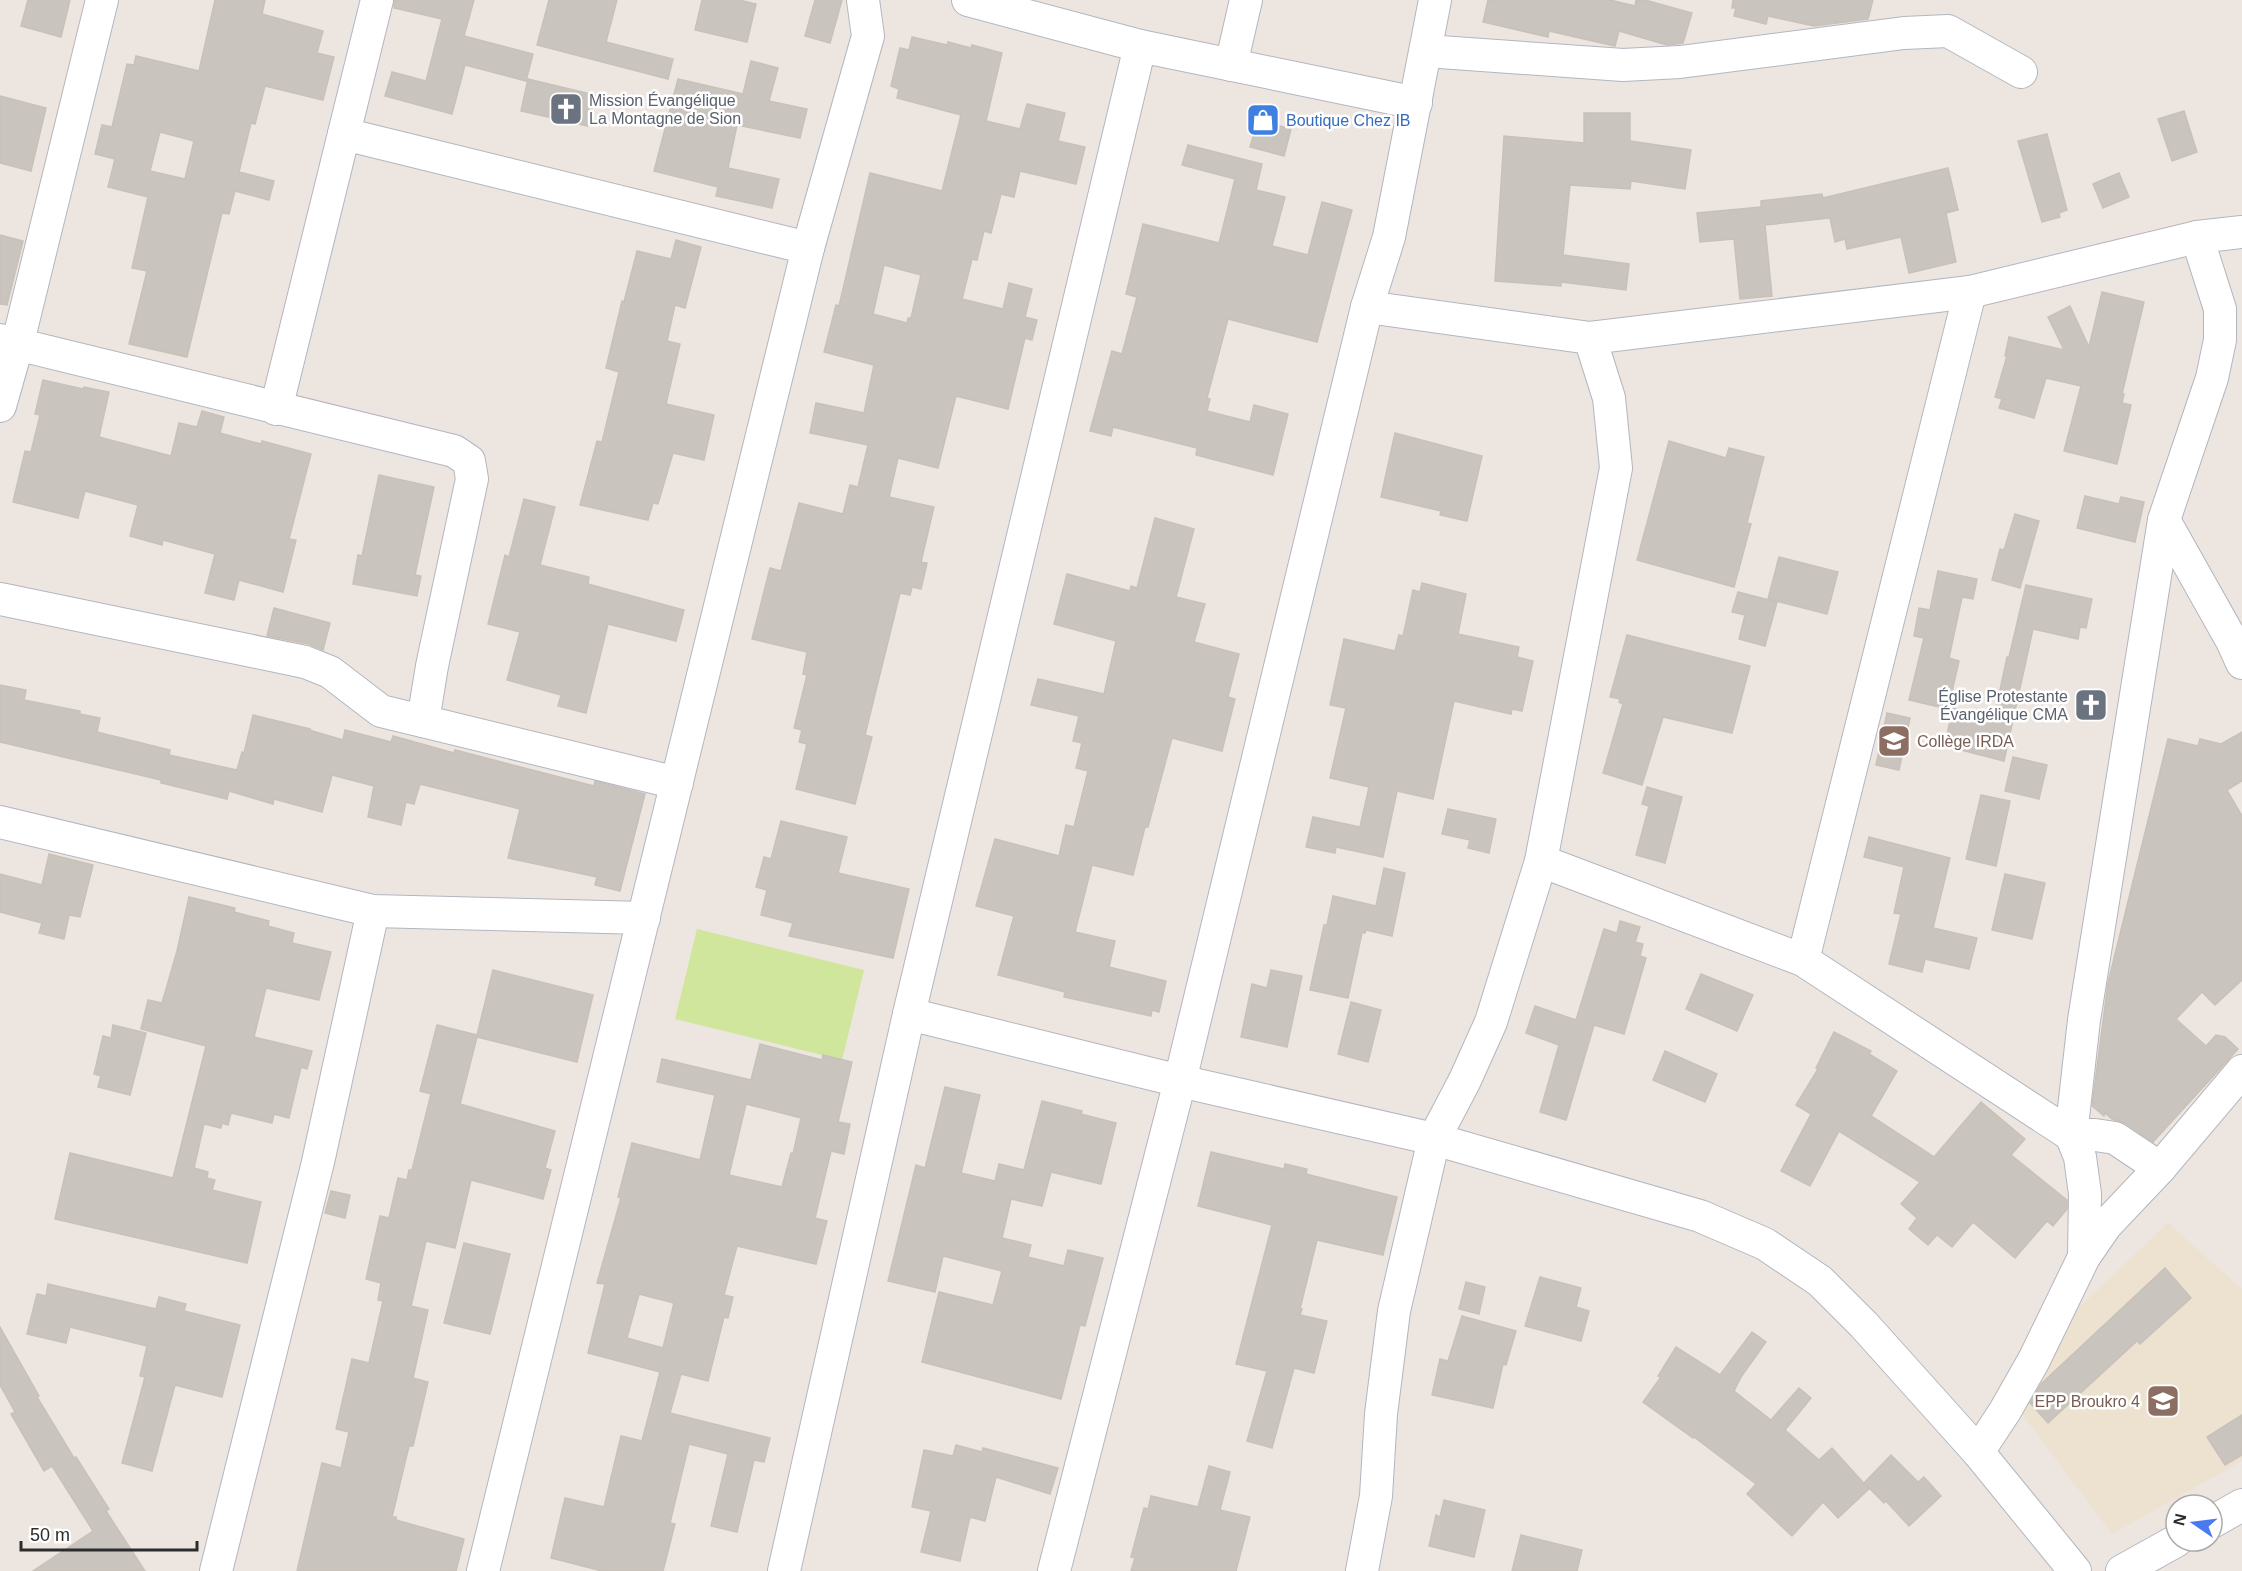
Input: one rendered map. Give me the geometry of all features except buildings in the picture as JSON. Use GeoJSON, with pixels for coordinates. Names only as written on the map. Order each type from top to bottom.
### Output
{"type":"FeatureCollection","features":[{"type":"Feature","properties":{"kind":"street"},"geometry":{"type":"LineString","coordinates":[[0,406],[9,343],[102,0]]}},
{"type":"Feature","properties":{"kind":"street"},"geometry":{"type":"LineString","coordinates":[[276,409],[377,0]]}},
{"type":"Feature","properties":{"kind":"street"},"geometry":{"type":"LineString","coordinates":[[483,1571],[808,248],[868,36],[863,0]]}},
{"type":"Feature","properties":{"kind":"street"},"geometry":{"type":"LineString","coordinates":[[968,0],[1140,46],[1416,102]]}},
{"type":"Feature","properties":{"kind":"street"},"geometry":{"type":"LineString","coordinates":[[1231,65],[1246,0]]}},
{"type":"Feature","properties":{"kind":"street"},"geometry":{"type":"LineString","coordinates":[[1054,1571],[1180,1081],[1366,307],[1389,237],[1435,0]]}},
{"type":"Feature","properties":{"kind":"street"},"geometry":{"type":"LineString","coordinates":[[1426,51],[1635,64],[1680,62],[1904,33],[1948,31],[2021,72]]}},
{"type":"Feature","properties":{"kind":"street"},"geometry":{"type":"LineString","coordinates":[[784,1571],[909,1014],[1140,46]]}},
{"type":"Feature","properties":{"kind":"street"},"geometry":{"type":"LineString","coordinates":[[344,134],[808,248]]}},
{"type":"Feature","properties":{"kind":"street"},"geometry":{"type":"LineString","coordinates":[[1366,307],[1590,338],[1970,292],[2197,237],[2242,232]]}},
{"type":"Feature","properties":{"kind":"street"},"geometry":{"type":"LineString","coordinates":[[2084,1257],[2085,1194],[2080,1157],[2071,1135],[2084,1020],[2164,520],[2212,378],[2220,340],[2220,309],[2197,237]]}},
{"type":"Feature","properties":{"kind":"street"},"geometry":{"type":"LineString","coordinates":[[1803,960],[1970,292]]}},
{"type":"Feature","properties":{"kind":"street"},"geometry":{"type":"LineString","coordinates":[[1362,1571],[1376,1496],[1381,1414],[1394,1311],[1434,1138],[1465,1080],[1491,1022],[1541,861],[1616,468],[1609,398],[1590,338]]}},
{"type":"Feature","properties":{"kind":"street"},"geometry":{"type":"LineString","coordinates":[[9,343],[454,451],[469,461],[472,479],[432,666],[423,721]]}},
{"type":"Feature","properties":{"kind":"street"},"geometry":{"type":"LineString","coordinates":[[2164,520],[2242,663]]}},
{"type":"Feature","properties":{"kind":"street"},"geometry":{"type":"LineString","coordinates":[[0,599],[305,662],[330,672],[381,711],[677,783]]}},
{"type":"Feature","properties":{"kind":"street"},"geometry":{"type":"LineString","coordinates":[[0,822],[373,911],[644,918]]}},
{"type":"Feature","properties":{"kind":"street"},"geometry":{"type":"LineString","coordinates":[[1541,861],[1803,960],[2071,1135],[2115,1138],[2160,1168]]}},
{"type":"Feature","properties":{"kind":"street"},"geometry":{"type":"LineString","coordinates":[[216,1571],[318,1162],[373,911]]}},
{"type":"Feature","properties":{"kind":"street"},"geometry":{"type":"LineString","coordinates":[[909,1014],[1180,1081],[1434,1138],[1700,1216],[1765,1244],[1820,1281],[1864,1324],[1978,1452],[2075,1571]]}},
{"type":"Feature","properties":{"kind":"street"},"geometry":{"type":"LineString","coordinates":[[1978,1452],[2034,1360],[2084,1257],[2106,1226],[2160,1168],[2242,1071]]}},
{"type":"Feature","properties":{"kind":"street"},"geometry":{"type":"LineString","coordinates":[[2224,1515],[2242,1505]]}},
{"type":"Feature","properties":{"kind":"street"},"geometry":{"type":"LineString","coordinates":[[2122,1571],[2164,1548]]}},
{"type":"Feature","properties":{"kind":"shaded area"},"geometry":{"type":"Polygon","coordinates":[[[2168,1223],[2242,1289],[2242,1461],[2185,1493],[2164,1493],[2164,1505],[2112,1534],[1999,1383],[2168,1223]]]}},
{"type":"Feature","properties":{"kind":"green space"},"geometry":{"type":"Polygon","coordinates":[[[697,929],[864,970],[842,1060],[675,1019],[697,929]]]}},
{"type":"Feature","properties":{"kind":"place","name":"Mission Évangélique La Montagne de Sion"},"geometry":{"type":"Point","coordinates":[566,109]}},
{"type":"Feature","properties":{"kind":"place","name":"Boutique Chez IB"},"geometry":{"type":"Point","coordinates":[1263,120]}},
{"type":"Feature","properties":{"kind":"place","name":"Église Protestante Évangélique CMA"},"geometry":{"type":"Point","coordinates":[2091,705]}},
{"type":"Feature","properties":{"kind":"place","name":"Collège IRDA"},"geometry":{"type":"Point","coordinates":[1894,741]}},
{"type":"Feature","properties":{"kind":"place","name":"EPP Broukro 4"},"geometry":{"type":"Point","coordinates":[2163,1401]}}]}
